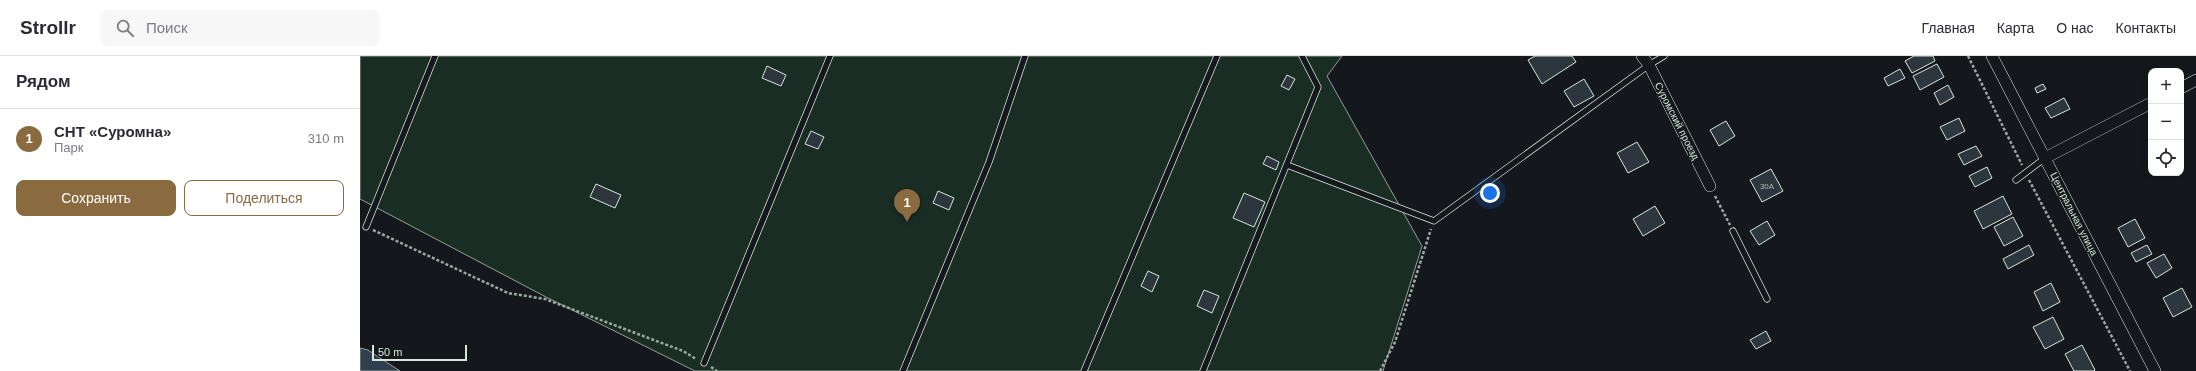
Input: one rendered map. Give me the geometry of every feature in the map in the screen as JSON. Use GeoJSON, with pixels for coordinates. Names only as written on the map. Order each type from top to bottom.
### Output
{"type":"FeatureCollection","features":[{"type":"Feature","properties":{"kind":"street","name":"Центральная улица"},"geometry":{"type":"LineString","coordinates":[[1992,56],[2155,371]]}},
{"type":"Feature","properties":{"kind":"street","name":"Суромский проезд"},"geometry":{"type":"LineString","coordinates":[[1646,60],[1710,186]]}},
{"type":"Feature","properties":{"kind":"street"},"geometry":{"type":"LineString","coordinates":[[2184,86],[2196,80]]}},
{"type":"Feature","properties":{"kind":"street"},"geometry":{"type":"LineString","coordinates":[[2045,158],[2149,104]]}},
{"type":"Feature","properties":{"kind":"lane"},"geometry":{"type":"LineString","coordinates":[[366,227],[435,56]]}},
{"type":"Feature","properties":{"kind":"lane"},"geometry":{"type":"LineString","coordinates":[[704,363],[830,56]]}},
{"type":"Feature","properties":{"kind":"lane"},"geometry":{"type":"LineString","coordinates":[[903,371],[988,162],[1025,56]]}},
{"type":"Feature","properties":{"kind":"lane"},"geometry":{"type":"LineString","coordinates":[[1084,371],[1217,56]]}},
{"type":"Feature","properties":{"kind":"lane"},"geometry":{"type":"LineString","coordinates":[[1203,371],[1318,87],[1302,56]]}},
{"type":"Feature","properties":{"kind":"lane"},"geometry":{"type":"LineString","coordinates":[[1287,165],[1434,220],[1646,60],[1664,56]]}},
{"type":"Feature","properties":{"kind":"lane"},"geometry":{"type":"LineString","coordinates":[[2016,180],[2045,158]]}},
{"type":"Feature","properties":{"kind":"lane"},"geometry":{"type":"LineString","coordinates":[[1732,231],[1767,299]]}},
{"type":"Feature","properties":{"kind":"path"},"geometry":{"type":"LineString","coordinates":[[1968,56],[2026,173],[2130,371]]}},
{"type":"Feature","properties":{"kind":"path"},"geometry":{"type":"LineString","coordinates":[[1710,186],[1732,231]]}},
{"type":"Feature","properties":{"kind":"path"},"geometry":{"type":"LineString","coordinates":[[1380,371],[1395,342],[1434,220]]}},
{"type":"Feature","properties":{"kind":"path"},"geometry":{"type":"LineString","coordinates":[[366,227],[508,293],[545,298],[683,351],[717,371]]}},
{"type":"Feature","properties":{"kind":"green space"},"geometry":{"type":"Polygon","coordinates":[[[360,56],[1342,56],[1327,76],[1422,246],[1383,371],[695,371],[546,297],[360,199],[360,56]]]}},
{"type":"Feature","properties":{"kind":"water"},"geometry":{"type":"Polygon","coordinates":[[[360,348],[368,350],[400,371],[360,371],[360,348]]]}},
{"type":"Feature","properties":{"kind":"building"},"geometry":{"type":"Polygon","coordinates":[[[1535,56],[1572,56],[1576,62],[1542,84],[1528,60],[1535,56]]]}},
{"type":"Feature","properties":{"kind":"building"},"geometry":{"type":"Polygon","coordinates":[[[1914,56],[1933,56],[1935,61],[1912,73],[1905,61],[1914,56]]]}},
{"type":"Feature","properties":{"kind":"building"},"geometry":{"type":"Polygon","coordinates":[[[1937,64],[1944,77],[1920,90],[1913,76],[1937,64]]]}},
{"type":"Feature","properties":{"kind":"building"},"geometry":{"type":"Polygon","coordinates":[[[767,66],[786,75],[781,86],[762,78],[767,66]]]}},
{"type":"Feature","properties":{"kind":"building"},"geometry":{"type":"Polygon","coordinates":[[[1900,69],[1905,78],[1888,86],[1884,78],[1900,69]]]}},
{"type":"Feature","properties":{"kind":"building"},"geometry":{"type":"Polygon","coordinates":[[[1287,75],[1295,79],[1289,90],[1281,86],[1287,75]]]}},
{"type":"Feature","properties":{"kind":"building"},"geometry":{"type":"Polygon","coordinates":[[[1584,79],[1594,96],[1574,107],[1564,91],[1584,79]]]}},
{"type":"Feature","properties":{"kind":"building"},"geometry":{"type":"Polygon","coordinates":[[[2043,84],[2046,89],[2037,93],[2035,88],[2043,84]]]}},
{"type":"Feature","properties":{"kind":"building"},"geometry":{"type":"Polygon","coordinates":[[[1948,85],[1954,97],[1940,105],[1934,93],[1948,85]]]}},
{"type":"Feature","properties":{"kind":"building"},"geometry":{"type":"Polygon","coordinates":[[[2064,98],[2070,109],[2051,118],[2045,108],[2064,98]]]}},
{"type":"Feature","properties":{"kind":"building"},"geometry":{"type":"Polygon","coordinates":[[[1959,118],[1965,131],[1947,140],[1940,127],[1959,118]]]}},
{"type":"Feature","properties":{"kind":"building"},"geometry":{"type":"Polygon","coordinates":[[[1726,121],[1735,136],[1719,146],[1710,130],[1726,121]]]}},
{"type":"Feature","properties":{"kind":"building"},"geometry":{"type":"Polygon","coordinates":[[[811,131],[824,137],[818,149],[805,144],[811,131]]]}},
{"type":"Feature","properties":{"kind":"building"},"geometry":{"type":"Polygon","coordinates":[[[1637,142],[1649,162],[1628,173],[1617,153],[1637,142]]]}},
{"type":"Feature","properties":{"kind":"building"},"geometry":{"type":"Polygon","coordinates":[[[1976,146],[1982,156],[1964,165],[1958,154],[1976,146]]]}},
{"type":"Feature","properties":{"kind":"building"},"geometry":{"type":"Polygon","coordinates":[[[1267,156],[1279,162],[1276,170],[1263,164],[1267,156]]]}},
{"type":"Feature","properties":{"kind":"building"},"geometry":{"type":"Polygon","coordinates":[[[1987,167],[1992,178],[1975,187],[1969,176],[1987,167]]]}},
{"type":"Feature","properties":{"kind":"building"},"geometry":{"type":"Polygon","coordinates":[[[1771,169],[1783,191],[1762,202],[1750,180],[1771,169]]]}},
{"type":"Feature","properties":{"kind":"building"},"geometry":{"type":"Polygon","coordinates":[[[596,184],[621,195],[615,208],[590,197],[596,184]]]}},
{"type":"Feature","properties":{"kind":"building"},"geometry":{"type":"Polygon","coordinates":[[[938,191],[954,198],[949,210],[933,203],[938,191]]]}},
{"type":"Feature","properties":{"kind":"building"},"geometry":{"type":"Polygon","coordinates":[[[1244,193],[1265,202],[1254,227],[1233,218],[1244,193]]]}},
{"type":"Feature","properties":{"kind":"building"},"geometry":{"type":"Polygon","coordinates":[[[2003,196],[2012,214],[1983,229],[1974,211],[2003,196]]]}},
{"type":"Feature","properties":{"kind":"building"},"geometry":{"type":"Polygon","coordinates":[[[1655,206],[1665,223],[1643,236],[1633,219],[1655,206]]]}},
{"type":"Feature","properties":{"kind":"building"},"geometry":{"type":"Polygon","coordinates":[[[2013,217],[2023,236],[2004,246],[1994,227],[2013,217]]]}},
{"type":"Feature","properties":{"kind":"building"},"geometry":{"type":"Polygon","coordinates":[[[2135,219],[2145,238],[2128,247],[2118,228],[2135,219]]]}},
{"type":"Feature","properties":{"kind":"building"},"geometry":{"type":"Polygon","coordinates":[[[1767,221],[1775,235],[1759,245],[1750,231],[1767,221]]]}},
{"type":"Feature","properties":{"kind":"building"},"geometry":{"type":"Polygon","coordinates":[[[2029,245],[2034,255],[2008,269],[2003,259],[2029,245]]]}},
{"type":"Feature","properties":{"kind":"building"},"geometry":{"type":"Polygon","coordinates":[[[2147,245],[2152,254],[2136,262],[2131,253],[2147,245]]]}},
{"type":"Feature","properties":{"kind":"building"},"geometry":{"type":"Polygon","coordinates":[[[2164,254],[2172,268],[2156,278],[2147,263],[2164,254]]]}},
{"type":"Feature","properties":{"kind":"building"},"geometry":{"type":"Polygon","coordinates":[[[1148,271],[1159,276],[1152,292],[1141,286],[1148,271]]]}},
{"type":"Feature","properties":{"kind":"building"},"geometry":{"type":"Polygon","coordinates":[[[2051,283],[2060,302],[2043,311],[2034,292],[2051,283]]]}},
{"type":"Feature","properties":{"kind":"building"},"geometry":{"type":"Polygon","coordinates":[[[2182,288],[2192,307],[2173,317],[2163,298],[2182,288]]]}},
{"type":"Feature","properties":{"kind":"building"},"geometry":{"type":"Polygon","coordinates":[[[1204,290],[1219,296],[1212,313],[1197,306],[1204,290]]]}},
{"type":"Feature","properties":{"kind":"building"},"geometry":{"type":"Polygon","coordinates":[[[2053,317],[2064,339],[2045,349],[2033,327],[2053,317]]]}},
{"type":"Feature","properties":{"kind":"building"},"geometry":{"type":"Polygon","coordinates":[[[1766,331],[1771,341],[1756,349],[1750,340],[1766,331]]]}},
{"type":"Feature","properties":{"kind":"building"},"geometry":{"type":"Polygon","coordinates":[[[2082,345],[2095,370],[2094,371],[2074,371],[2065,354],[2082,345]]]}},
{"type":"Feature","properties":{"kind":"place","name":"СНТ «Суромна»"},"geometry":{"type":"Point","coordinates":[907,222]}}]}
